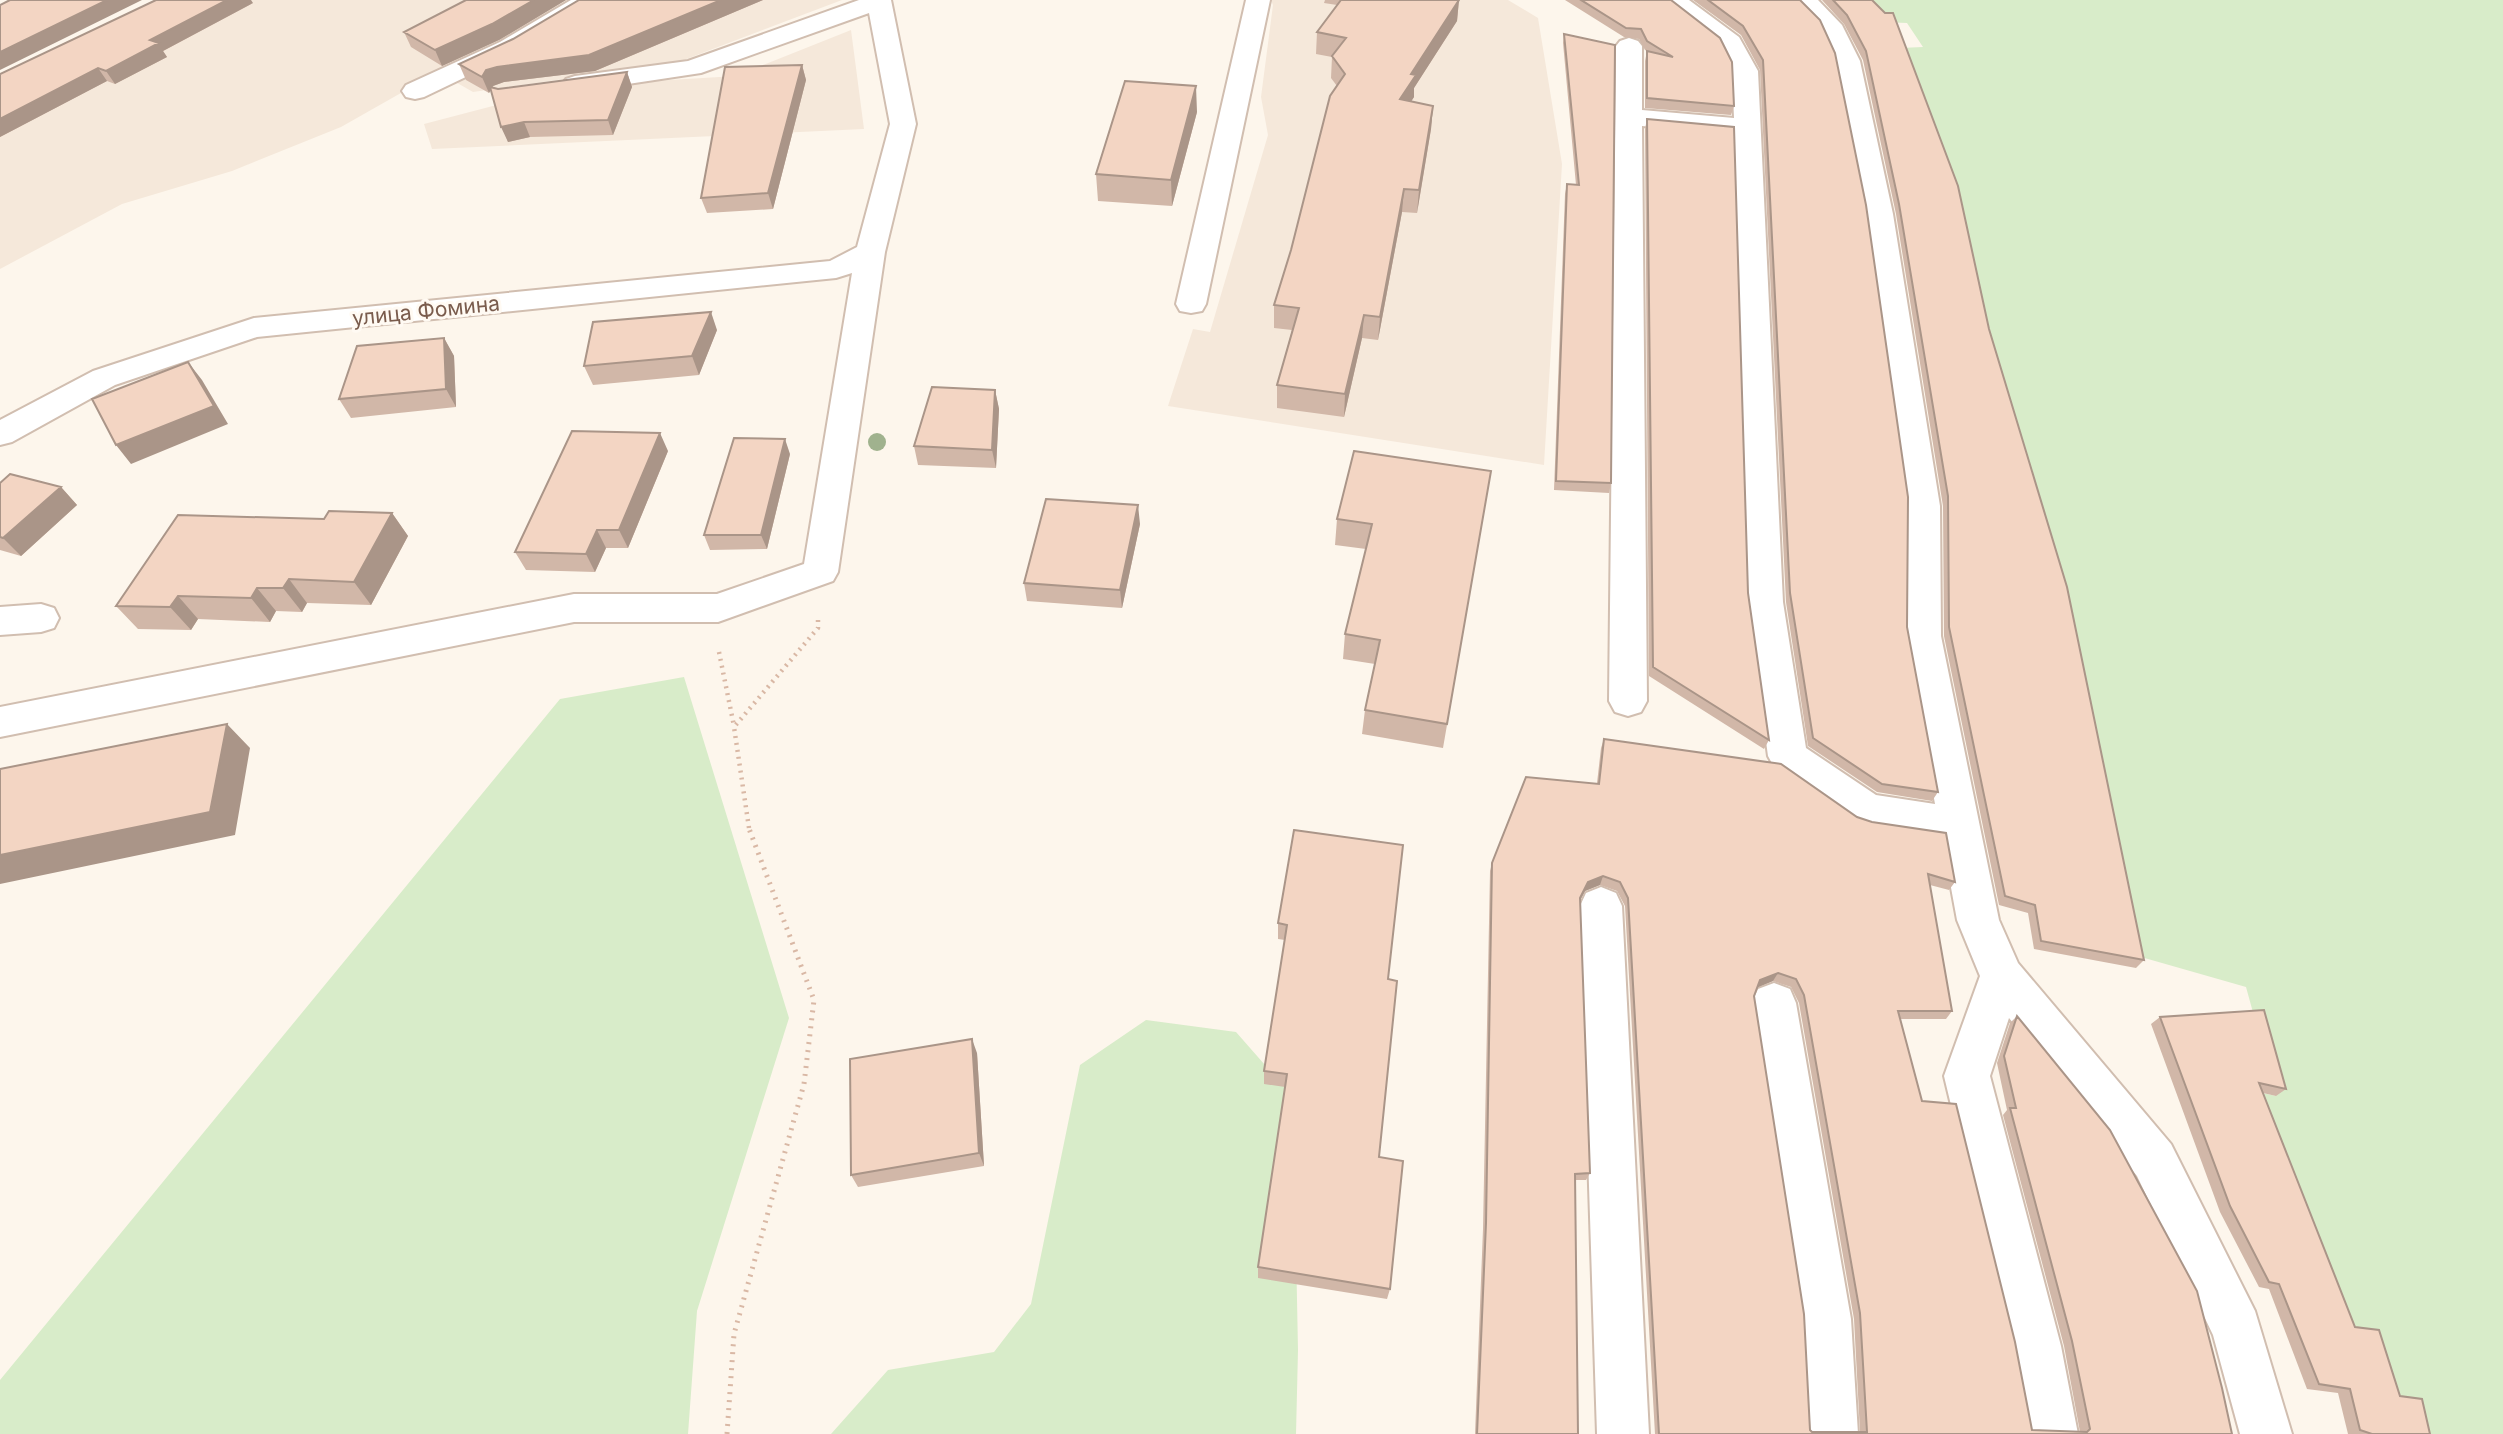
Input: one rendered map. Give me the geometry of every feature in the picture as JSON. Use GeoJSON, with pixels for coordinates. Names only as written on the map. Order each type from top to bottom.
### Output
{"type":"FeatureCollection","features":[{"type":"Feature","properties":{"kind":"street"},"geometry":{"type":"LineString","coordinates":[[415,91],[509,47],[588,0]]}},
{"type":"Feature","properties":{"kind":"street"},"geometry":{"type":"LineString","coordinates":[[0,722],[573,608],[718,608],[820,572],[870,252],[903,124],[879,0],[692,68],[545,88]]}},
{"type":"Feature","properties":{"kind":"street"},"geometry":{"type":"LineString","coordinates":[[1191,304],[1258,0]]}},
{"type":"Feature","properties":{"kind":"street"},"geometry":{"type":"LineString","coordinates":[[1674,0],[1730,42],[1745,71],[1765,602],[1788,756],[1867,811],[1960,825]]}},
{"type":"Feature","properties":{"kind":"street"},"geometry":{"type":"LineString","coordinates":[[1804,0],[1830,25],[1847,61],[1879,214],[1923,506],[1923,636],[1978,920],[2002,976],[2154,1160],[2236,1329],[2266,1434]]}},
{"type":"Feature","properties":{"kind":"street"},"geometry":{"type":"LineString","coordinates":[[1628,701],[1629,46]]}},
{"type":"Feature","properties":{"kind":"street"},"geometry":{"type":"LineString","coordinates":[[1629,117],[1747,127]]}},
{"type":"Feature","properties":{"kind":"street","name":"улица Фомина"},"geometry":{"type":"LineString","coordinates":[[0,434],[104,377],[254,328],[836,269],[870,252]]}},
{"type":"Feature","properties":{"kind":"street"},"geometry":{"type":"LineString","coordinates":[[0,621],[41,618]]}},
{"type":"Feature","properties":{"kind":"street"},"geometry":{"type":"LineString","coordinates":[[1601,906],[1623,1434]]}},
{"type":"Feature","properties":{"kind":"street"},"geometry":{"type":"LineString","coordinates":[[2002,976],[1967,1076],[2035,1346],[2052,1434]]}},
{"type":"Feature","properties":{"kind":"street"},"geometry":{"type":"LineString","coordinates":[[1774,1003],[1826,1319],[1832,1434]]}},
{"type":"Feature","properties":{"kind":"path"},"geometry":{"type":"LineString","coordinates":[[734,727],[818,628],[820,572]]}},
{"type":"Feature","properties":{"kind":"path"},"geometry":{"type":"LineString","coordinates":[[718,608],[718,642],[749,830],[814,1000],[804,1084],[734,1334],[727,1434]]}},
{"type":"Feature","properties":{"kind":"shaded area"},"geometry":{"type":"Polygon","coordinates":[[[198,0],[842,0],[676,63],[473,92],[438,72],[341,127],[232,171],[122,204],[0,269],[0,101],[198,0]]]}},
{"type":"Feature","properties":{"kind":"shaded area"},"geometry":{"type":"Polygon","coordinates":[[[1271,0],[1508,0],[1538,18],[1562,164],[1544,465],[1168,406],[1193,329],[1210,332],[1268,135],[1261,97],[1273,5],[1271,0]]]}},
{"type":"Feature","properties":{"kind":"shaded area"},"geometry":{"type":"Polygon","coordinates":[[[851,30],[864,129],[432,149],[424,124],[570,86],[736,76],[851,30]]]}},
{"type":"Feature","properties":{"kind":"green space"},"geometry":{"type":"Polygon","coordinates":[[[1860,0],[2503,0],[2503,1434],[2416,1434],[2387,1400],[2344,1333],[2249,1090],[2276,1096],[2246,987],[2134,955],[1900,48],[1923,47],[1907,23],[1881,22],[1860,0]]]}},
{"type":"Feature","properties":{"kind":"green space"},"geometry":{"type":"Polygon","coordinates":[[[684,677],[789,1018],[697,1311],[688,1434],[0,1434],[0,1380],[560,699],[684,677]]]}},
{"type":"Feature","properties":{"kind":"green space"},"geometry":{"type":"Polygon","coordinates":[[[1146,1020],[1236,1032],[1293,1097],[1298,1350],[1296,1434],[831,1434],[888,1370],[994,1352],[1031,1304],[1080,1065],[1146,1020]]]}},
{"type":"Feature","properties":{"kind":"building"},"geometry":{"type":"Polygon","coordinates":[[[10,0],[107,0],[0,52],[0,5],[10,0]]]}},
{"type":"Feature","properties":{"kind":"building"},"geometry":{"type":"Polygon","coordinates":[[[156,0],[227,0],[150,40],[159,43],[106,71],[98,68],[0,119],[0,74],[156,0]]]}},
{"type":"Feature","properties":{"kind":"building"},"geometry":{"type":"Polygon","coordinates":[[[466,0],[534,0],[492,24],[435,50],[404,32],[466,0]]]}},
{"type":"Feature","properties":{"kind":"building"},"geometry":{"type":"Polygon","coordinates":[[[579,0],[721,0],[589,55],[497,67],[486,70],[482,77],[459,64],[513,39],[579,0]]]}},
{"type":"Feature","properties":{"kind":"building"},"geometry":{"type":"Polygon","coordinates":[[[1341,0],[1459,0],[1411,74],[1416,75],[1400,99],[1433,106],[1419,190],[1404,189],[1380,317],[1364,315],[1345,394],[1277,385],[1299,308],[1274,305],[1291,250],[1330,96],[1345,74],[1332,56],[1346,38],[1317,32],[1341,0]]]}},
{"type":"Feature","properties":{"kind":"building"},"geometry":{"type":"Polygon","coordinates":[[[1581,0],[1671,0],[1720,38],[1732,62],[1734,106],[1647,98],[1647,51],[1673,57],[1647,41],[1641,29],[1626,28],[1581,0]]]}},
{"type":"Feature","properties":{"kind":"building"},"geometry":{"type":"Polygon","coordinates":[[[1708,0],[1800,0],[1820,20],[1835,53],[1866,205],[1908,497],[1907,627],[1938,792],[1882,784],[1813,738],[1790,593],[1763,60],[1743,26],[1708,0]]]}},
{"type":"Feature","properties":{"kind":"building"},"geometry":{"type":"Polygon","coordinates":[[[1833,0],[1872,0],[1885,13],[1893,13],[1958,186],[1989,329],[2067,587],[2144,960],[2041,941],[2035,905],[2005,896],[1949,627],[1948,496],[1899,204],[1866,51],[1847,15],[1833,0]]]}},
{"type":"Feature","properties":{"kind":"building"},"geometry":{"type":"Polygon","coordinates":[[[1564,34],[1615,45],[1611,483],[1556,481],[1567,184],[1579,185],[1564,34]]]}},
{"type":"Feature","properties":{"kind":"building"},"geometry":{"type":"Polygon","coordinates":[[[802,65],[768,193],[701,198],[725,67],[802,65]]]}},
{"type":"Feature","properties":{"kind":"building"},"geometry":{"type":"Polygon","coordinates":[[[627,72],[608,120],[524,122],[501,127],[490,87],[498,89],[627,72]]]}},
{"type":"Feature","properties":{"kind":"building"},"geometry":{"type":"Polygon","coordinates":[[[1125,81],[1196,86],[1171,180],[1096,174],[1125,81]]]}},
{"type":"Feature","properties":{"kind":"building"},"geometry":{"type":"Polygon","coordinates":[[[1647,119],[1734,127],[1748,593],[1769,740],[1653,667],[1647,119]]]}},
{"type":"Feature","properties":{"kind":"building"},"geometry":{"type":"Polygon","coordinates":[[[711,312],[692,356],[584,366],[593,322],[711,312]]]}},
{"type":"Feature","properties":{"kind":"building"},"geometry":{"type":"Polygon","coordinates":[[[444,338],[446,389],[339,399],[357,346],[444,338]]]}},
{"type":"Feature","properties":{"kind":"building"},"geometry":{"type":"Polygon","coordinates":[[[188,362],[214,406],[116,445],[92,399],[188,362]]]}},
{"type":"Feature","properties":{"kind":"building"},"geometry":{"type":"Polygon","coordinates":[[[932,387],[995,390],[992,450],[914,446],[932,387]]]}},
{"type":"Feature","properties":{"kind":"building"},"geometry":{"type":"Polygon","coordinates":[[[572,431],[660,433],[619,530],[597,530],[586,554],[515,552],[572,431]]]}},
{"type":"Feature","properties":{"kind":"building"},"geometry":{"type":"Polygon","coordinates":[[[734,438],[785,439],[761,535],[704,535],[734,438]]]}},
{"type":"Feature","properties":{"kind":"building"},"geometry":{"type":"Polygon","coordinates":[[[1354,451],[1491,471],[1447,724],[1365,710],[1380,640],[1345,634],[1372,524],[1337,519],[1354,451]]]}},
{"type":"Feature","properties":{"kind":"building"},"geometry":{"type":"Polygon","coordinates":[[[10,474],[61,487],[3,538],[0,537],[0,483],[10,474]]]}},
{"type":"Feature","properties":{"kind":"building"},"geometry":{"type":"Polygon","coordinates":[[[1046,499],[1138,505],[1120,590],[1024,583],[1046,499]]]}},
{"type":"Feature","properties":{"kind":"building"},"geometry":{"type":"Polygon","coordinates":[[[329,511],[392,513],[354,582],[289,579],[283,588],[257,588],[251,598],[178,596],[170,607],[116,606],[178,515],[324,519],[329,511]]]}},
{"type":"Feature","properties":{"kind":"building"},"geometry":{"type":"Polygon","coordinates":[[[227,724],[210,812],[0,855],[0,769],[227,724]]]}},
{"type":"Feature","properties":{"kind":"building"},"geometry":{"type":"Polygon","coordinates":[[[1604,739],[1781,764],[1857,817],[1872,822],[1946,833],[1955,882],[1928,874],[1952,1011],[1898,1011],[1922,1101],[1956,1104],[2015,1342],[2032,1430],[2087,1432],[2090,1429],[2072,1341],[2010,1108],[2016,1108],[2004,1056],[2017,1016],[2110,1130],[2197,1291],[2232,1434],[1659,1434],[1628,898],[1620,882],[1603,876],[1588,882],[1580,898],[1590,1173],[1575,1174],[1578,1434],[1477,1434],[1486,1223],[1492,863],[1526,777],[1599,784],[1604,739]],[[1778,973],[1760,980],[1754,996],[1804,1314],[1810,1430],[1867,1432],[1860,1313],[1804,995],[1796,979],[1778,973]]]}},
{"type":"Feature","properties":{"kind":"building"},"geometry":{"type":"Polygon","coordinates":[[[1294,830],[1403,845],[1388,979],[1397,981],[1379,1157],[1403,1161],[1390,1289],[1258,1267],[1287,1074],[1264,1071],[1287,925],[1278,923],[1294,830]]]}},
{"type":"Feature","properties":{"kind":"building"},"geometry":{"type":"Polygon","coordinates":[[[2264,1010],[2286,1089],[2259,1083],[2355,1327],[2379,1330],[2400,1396],[2422,1399],[2430,1434],[2372,1434],[2360,1430],[2350,1389],[2319,1384],[2279,1284],[2269,1282],[2230,1206],[2160,1017],[2264,1010]]]}},
{"type":"Feature","properties":{"kind":"building"},"geometry":{"type":"Polygon","coordinates":[[[972,1039],[979,1153],[851,1175],[850,1059],[972,1039]]]}}]}
